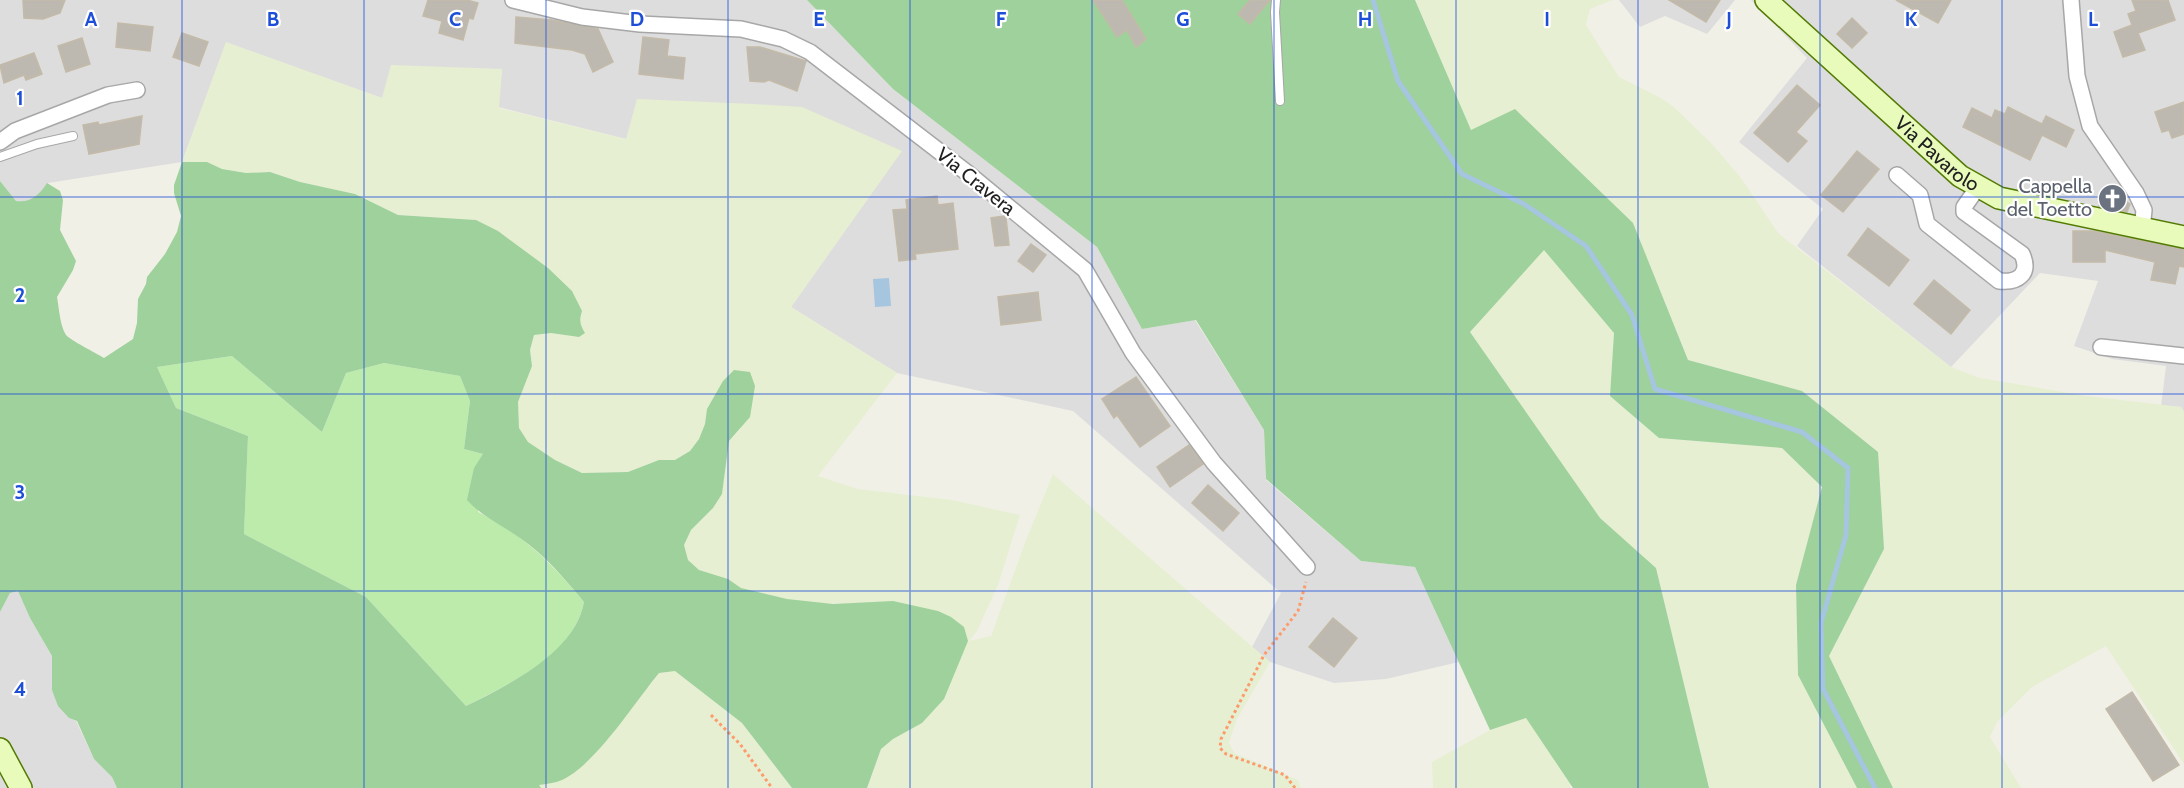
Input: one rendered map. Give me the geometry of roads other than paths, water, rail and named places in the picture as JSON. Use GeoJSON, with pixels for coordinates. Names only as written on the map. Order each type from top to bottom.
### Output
{"type":"FeatureCollection","features":[{"type":"Feature","properties":{"kind":"street","name":"Via Cravera"},"geometry":{"type":"LineString","coordinates":[[513,0],[582,17],[640,24],[741,29],[783,39],[810,52],[970,175],[1085,270],[1133,353],[1214,463],[1307,567]]}},
{"type":"Feature","properties":{"kind":"street","name":"Via Pavarolo"},"geometry":{"type":"LineString","coordinates":[[1766,0],[1960,176],[1978,188],[1999,198],[2142,230],[2184,237]]}},
{"type":"Feature","properties":{"kind":"street"},"geometry":{"type":"LineString","coordinates":[[2072,0],[2077,75],[2090,126],[2136,193],[2144,210],[2142,230]]}},
{"type":"Feature","properties":{"kind":"street"},"geometry":{"type":"LineString","coordinates":[[2073,20],[2080,0]]}},
{"type":"Feature","properties":{"kind":"street"},"geometry":{"type":"LineString","coordinates":[[0,142],[15,131],[108,95],[137,90]]}},
{"type":"Feature","properties":{"kind":"street"},"geometry":{"type":"LineString","coordinates":[[1897,175],[1920,195],[1927,224],[1999,281],[2013,281],[2021,277],[2025,268],[2022,254],[1964,212],[1964,207],[1978,188]]}},
{"type":"Feature","properties":{"kind":"street"},"geometry":{"type":"LineString","coordinates":[[2101,347],[2184,356]]}},
{"type":"Feature","properties":{"kind":"street"},"geometry":{"type":"LineString","coordinates":[[0,749],[21,788]]}},
{"type":"Feature","properties":{"kind":"lane"},"geometry":{"type":"LineString","coordinates":[[1276,0],[1280,101]]}},
{"type":"Feature","properties":{"kind":"lane"},"geometry":{"type":"LineString","coordinates":[[0,157],[37,144],[73,136]]}},
{"type":"Feature","properties":{"kind":"water"},"geometry":{"type":"Polygon","coordinates":[[[889,278],[891,306],[875,307],[873,279],[889,278]]]}},
{"type":"Feature","properties":{"kind":"waterway"},"geometry":{"type":"LineString","coordinates":[[1373,0],[1398,81],[1462,174],[1524,204],[1586,246],[1632,315],[1655,389],[1802,432],[1848,468],[1846,535],[1821,623],[1823,689],[1875,788]]}},
{"type":"Feature","properties":{"kind":"place","name":"Cappella del Toetto"},"geometry":{"type":"Point","coordinates":[2113,198]}}]}
